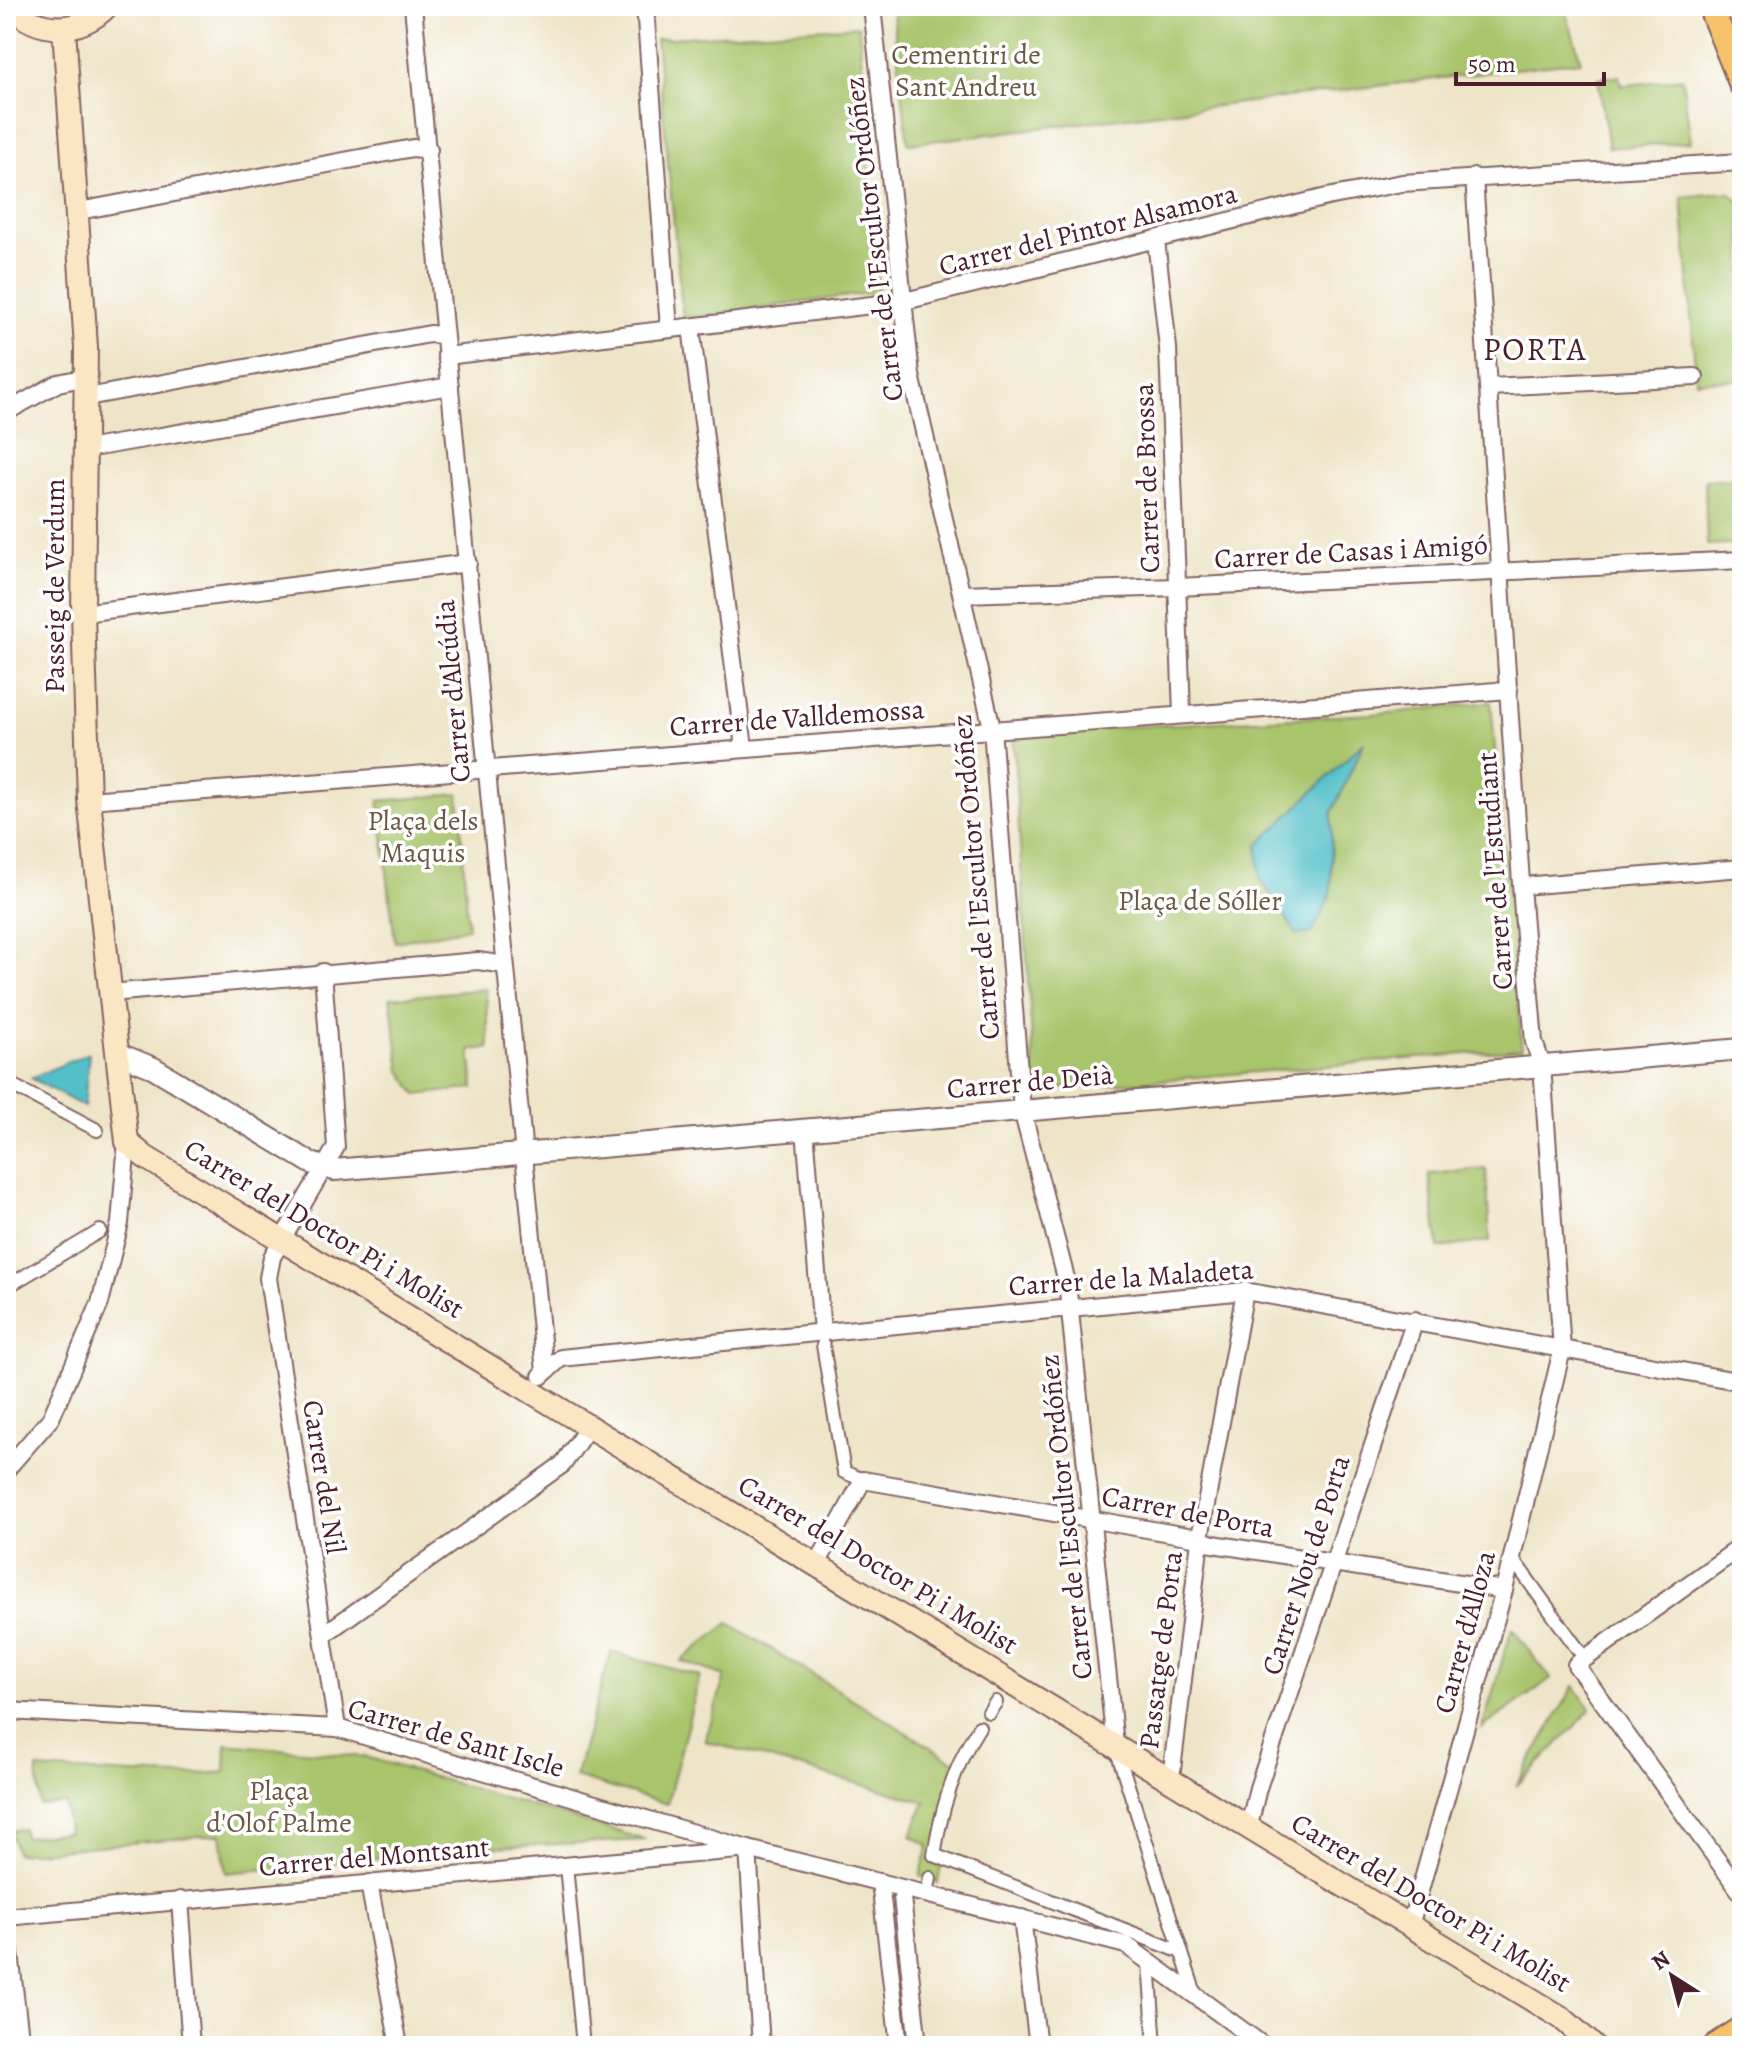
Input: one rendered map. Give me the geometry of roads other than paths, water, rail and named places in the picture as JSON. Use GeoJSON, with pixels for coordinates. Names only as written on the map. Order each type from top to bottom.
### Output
{"type":"FeatureCollection","features":[{"type":"Feature","properties":{"kind":"main road"},"geometry":{"type":"LineString","coordinates":[[10,9],[37,24],[64,29],[79,26],[107,6]]}},
{"type":"Feature","properties":{"kind":"main road"},"geometry":{"type":"LineString","coordinates":[[1710,6],[1742,85]]}},
{"type":"Feature","properties":{"kind":"main road","name":"Passeig de Verdum"},"geometry":{"type":"LineString","coordinates":[[64,29],[79,211],[87,387],[83,613],[89,800],[127,1142]]}},
{"type":"Feature","properties":{"kind":"main road","name":"Carrer del Doctor Pi i Molist"},"geometry":{"type":"LineString","coordinates":[[127,1142],[145,1157],[284,1238],[1573,2025],[1593,2046]]}},
{"type":"Feature","properties":{"kind":"main road"},"geometry":{"type":"LineString","coordinates":[[1716,2046],[1742,2029]]}},
{"type":"Feature","properties":{"kind":"street","name":"Carrer d'Alcúdia"},"geometry":{"type":"LineString","coordinates":[[413,6],[545,1372]]}},
{"type":"Feature","properties":{"kind":"street"},"geometry":{"type":"LineString","coordinates":[[645,6],[669,329]]}},
{"type":"Feature","properties":{"kind":"street","name":"Carrer de l'Escultor Ordóñez"},"geometry":{"type":"LineString","coordinates":[[872,6],[911,375],[992,728],[1022,1110],[1071,1306],[1115,1745]]}},
{"type":"Feature","properties":{"kind":"street"},"geometry":{"type":"LineString","coordinates":[[79,211],[413,148],[429,150]]}},
{"type":"Feature","properties":{"kind":"street","name":"Carrer del Pintor Alsamora"},"geometry":{"type":"LineString","coordinates":[[446,356],[905,301],[1339,195],[1402,183],[1742,162]]}},
{"type":"Feature","properties":{"kind":"street","name":"Carrer de l'Estudiant"},"geometry":{"type":"LineString","coordinates":[[1474,177],[1522,886],[1534,1042],[1542,1065],[1562,1350]]}},
{"type":"Feature","properties":{"kind":"street","name":"Carrer de Brossa"},"geometry":{"type":"LineString","coordinates":[[1156,240],[1168,348],[1182,713]]}},
{"type":"Feature","properties":{"kind":"street"},"geometry":{"type":"LineString","coordinates":[[691,327],[744,748]]}},
{"type":"Feature","properties":{"kind":"street"},"geometry":{"type":"LineString","coordinates":[[6,412],[58,383],[87,387],[430,334],[443,335]]}},
{"type":"Feature","properties":{"kind":"street"},"geometry":{"type":"LineString","coordinates":[[1489,387],[1695,377]]}},
{"type":"Feature","properties":{"kind":"street"},"geometry":{"type":"LineString","coordinates":[[86,449],[450,386]]}},
{"type":"Feature","properties":{"kind":"street","name":"Carrer de Casas i Amigó"},"geometry":{"type":"LineString","coordinates":[[962,594],[1742,560]]}},
{"type":"Feature","properties":{"kind":"street"},"geometry":{"type":"LineString","coordinates":[[83,613],[468,563]]}},
{"type":"Feature","properties":{"kind":"street","name":"Carrer de Valldemossa"},"geometry":{"type":"LineString","coordinates":[[89,800],[1509,690]]}},
{"type":"Feature","properties":{"kind":"street"},"geometry":{"type":"LineString","coordinates":[[1522,886],[1742,868]]}},
{"type":"Feature","properties":{"kind":"street"},"geometry":{"type":"LineString","coordinates":[[110,993],[323,972],[478,961],[505,965]]}},
{"type":"Feature","properties":{"kind":"street","name":"Carrer del Nil"},"geometry":{"type":"LineString","coordinates":[[323,972],[337,1137],[324,1169],[269,1267],[268,1292],[337,1728]]}},
{"type":"Feature","properties":{"kind":"street","name":"Carrer de Deià"},"geometry":{"type":"LineString","coordinates":[[324,1169],[1742,1049]]}},
{"type":"Feature","properties":{"kind":"street"},"geometry":{"type":"LineString","coordinates":[[117,1053],[154,1068],[324,1169]]}},
{"type":"Feature","properties":{"kind":"street"},"geometry":{"type":"LineString","coordinates":[[6,1082],[97,1130]]}},
{"type":"Feature","properties":{"kind":"street"},"geometry":{"type":"LineString","coordinates":[[805,1130],[822,1338],[844,1472],[863,1480],[817,1564]]}},
{"type":"Feature","properties":{"kind":"street"},"geometry":{"type":"LineString","coordinates":[[6,1470],[51,1418],[100,1303],[120,1223],[127,1142]]}},
{"type":"Feature","properties":{"kind":"street"},"geometry":{"type":"LineString","coordinates":[[10,1285],[100,1231]]}},
{"type":"Feature","properties":{"kind":"street","name":"Carrer de la Maladeta"},"geometry":{"type":"LineString","coordinates":[[531,1390],[561,1358],[822,1338],[1071,1306],[1245,1291],[1742,1382]]}},
{"type":"Feature","properties":{"kind":"street","name":"Passatge de Porta"},"geometry":{"type":"LineString","coordinates":[[1171,1778],[1200,1541],[1245,1291]]}},
{"type":"Feature","properties":{"kind":"street","name":"Carrer Nou de Porta"},"geometry":{"type":"LineString","coordinates":[[1249,1826],[1415,1320]]}},
{"type":"Feature","properties":{"kind":"street","name":"Carrer d'Alloza"},"geometry":{"type":"LineString","coordinates":[[1410,1926],[1504,1590],[1562,1350]]}},
{"type":"Feature","properties":{"kind":"street"},"geometry":{"type":"LineString","coordinates":[[323,1635],[563,1464],[589,1426]]}},
{"type":"Feature","properties":{"kind":"street","name":"Carrer de Porta"},"geometry":{"type":"LineString","coordinates":[[863,1480],[1333,1564],[1504,1590]]}},
{"type":"Feature","properties":{"kind":"street"},"geometry":{"type":"LineString","coordinates":[[1580,1662],[1742,1546]]}},
{"type":"Feature","properties":{"kind":"street"},"geometry":{"type":"LineString","coordinates":[[1512,1558],[1580,1662],[1742,1894]]}},
{"type":"Feature","properties":{"kind":"street","name":"Carrer de Sant Iscle"},"geometry":{"type":"LineString","coordinates":[[6,1711],[337,1728],[748,1849],[880,1882],[929,1886],[1022,1918],[1126,1945],[1264,2046]]}},
{"type":"Feature","properties":{"kind":"street"},"geometry":{"type":"LineString","coordinates":[[979,1727],[960,1756],[939,1823],[934,1855],[1181,1952]]}},
{"type":"Feature","properties":{"kind":"street"},"geometry":{"type":"LineString","coordinates":[[1115,1745],[1196,1997]]}},
{"type":"Feature","properties":{"kind":"street"},"geometry":{"type":"LineString","coordinates":[[748,1849],[761,2046]]}},
{"type":"Feature","properties":{"kind":"street","name":"Carrer del Montsant"},"geometry":{"type":"LineString","coordinates":[[6,1918],[748,1849]]}},
{"type":"Feature","properties":{"kind":"street"},"geometry":{"type":"LineString","coordinates":[[566,1865],[583,2046]]}},
{"type":"Feature","properties":{"kind":"street"},"geometry":{"type":"LineString","coordinates":[[880,1882],[899,2046]]}},
{"type":"Feature","properties":{"kind":"street"},"geometry":{"type":"LineString","coordinates":[[369,1883],[399,2046]]}},
{"type":"Feature","properties":{"kind":"street"},"geometry":{"type":"LineString","coordinates":[[902,1897],[918,2046]]}},
{"type":"Feature","properties":{"kind":"street"},"geometry":{"type":"LineString","coordinates":[[180,1900],[191,2046]]}},
{"type":"Feature","properties":{"kind":"street"},"geometry":{"type":"LineString","coordinates":[[6,1918],[10,1986],[21,2046]]}},
{"type":"Feature","properties":{"kind":"street"},"geometry":{"type":"LineString","coordinates":[[1022,1918],[1038,2046]]}},
{"type":"Feature","properties":{"kind":"street"},"geometry":{"type":"LineString","coordinates":[[1149,1962],[1155,2046]]}},
{"type":"Feature","properties":{"kind":"water"},"geometry":{"type":"Polygon","coordinates":[[[1364,742],[1332,813],[1331,894],[1312,933],[1297,935],[1260,878],[1258,845],[1364,742]]]}},
{"type":"Feature","properties":{"kind":"water"},"geometry":{"type":"Polygon","coordinates":[[[89,1053],[84,1107],[31,1078],[89,1053]]]}},
{"type":"Feature","properties":{"kind":"district","name":"PORTA"},"geometry":{"type":"Point","coordinates":[1535,349]}},
{"type":"Feature","properties":{"kind":"park label","name":"Cementiri de Sant Andreu"},"geometry":{"type":"Point","coordinates":[966,71]}},
{"type":"Feature","properties":{"kind":"park label","name":"Plaça dels Maquis"},"geometry":{"type":"Point","coordinates":[423,837]}},
{"type":"Feature","properties":{"kind":"park label","name":"Plaça de Sóller"},"geometry":{"type":"Point","coordinates":[1200,901]}},
{"type":"Feature","properties":{"kind":"park label","name":"Plaça d'Olof Palme"},"geometry":{"type":"Point","coordinates":[279,1807]}}]}
